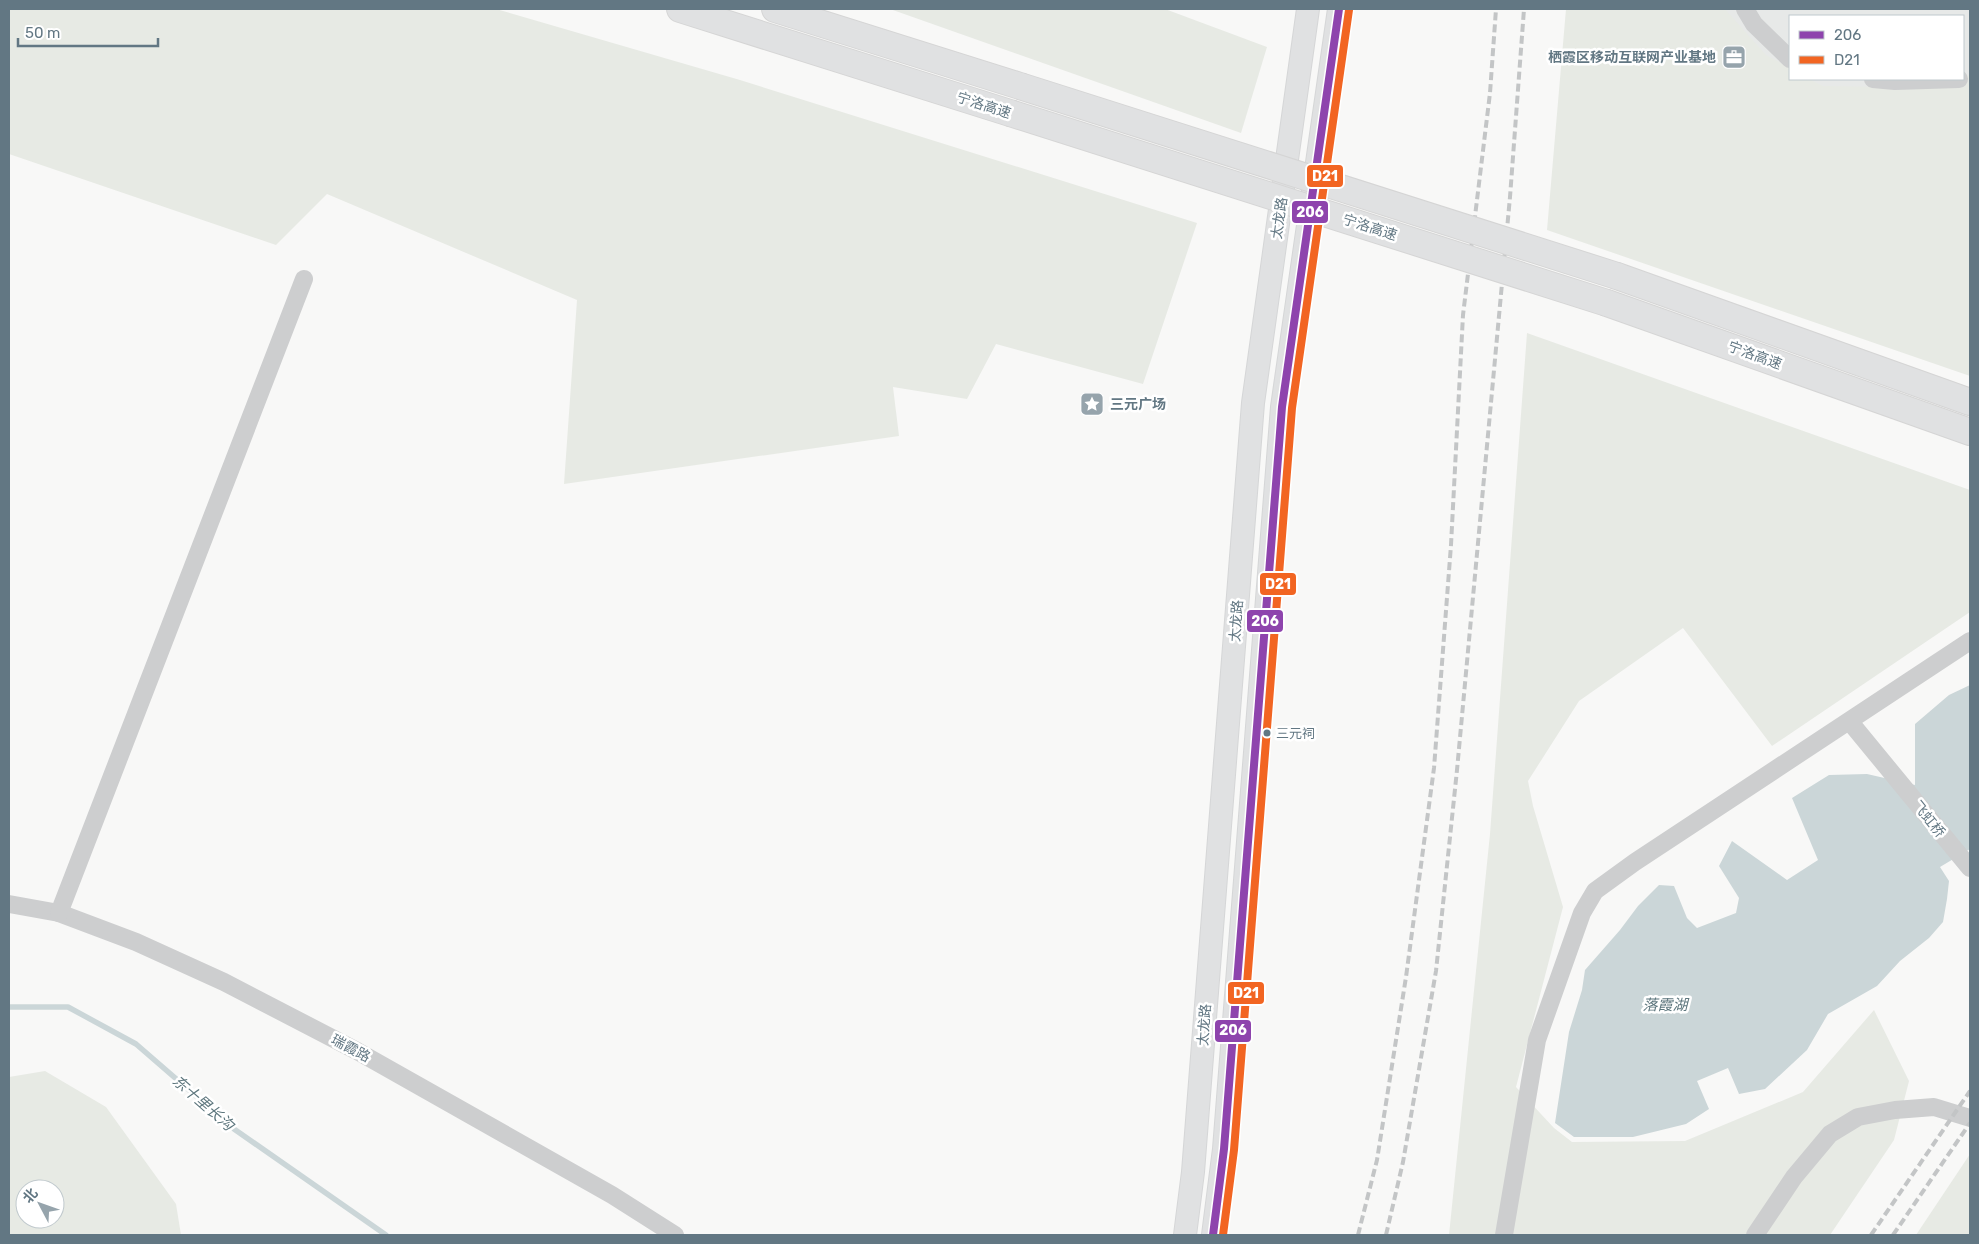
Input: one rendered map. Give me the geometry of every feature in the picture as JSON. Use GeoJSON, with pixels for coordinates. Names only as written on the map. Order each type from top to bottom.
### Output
{"type":"FeatureCollection","features":[{"type":"Feature","properties":{"kind":"highway","name":"宁洛高速"},"geometry":{"type":"LineString","coordinates":[[680,9],[1607,302],[1970,432]]}},
{"type":"Feature","properties":{"kind":"highway","name":"宁洛高速"},"geometry":{"type":"LineString","coordinates":[[775,9],[1617,276],[1970,402]]}},
{"type":"Feature","properties":{"kind":"main road","name":"太龙路"},"geometry":{"type":"LineString","coordinates":[[1185,1235],[1194,1162],[1253,403],[1308,9]]}},
{"type":"Feature","properties":{"kind":"main road","name":"太龙路"},"geometry":{"type":"LineString","coordinates":[[1213,1235],[1225,1139],[1282,407],[1339,9]]}},
{"type":"Feature","properties":{"kind":"street"},"geometry":{"type":"LineString","coordinates":[[1746,9],[1754,24],[1789,58]]}},
{"type":"Feature","properties":{"kind":"street"},"geometry":{"type":"LineString","coordinates":[[59,913],[304,279]]}},
{"type":"Feature","properties":{"kind":"street"},"geometry":{"type":"LineString","coordinates":[[1504,1235],[1538,1040],[1582,913],[1595,891],[1635,862],[1850,722],[1970,641]]}},
{"type":"Feature","properties":{"kind":"street","name":"飞虹桥"},"geometry":{"type":"LineString","coordinates":[[1850,722],[1967,864]]}},
{"type":"Feature","properties":{"kind":"street","name":"瑞霞路"},"geometry":{"type":"LineString","coordinates":[[9,904],[59,913],[136,942],[224,982],[357,1051],[612,1195],[675,1235]]}},
{"type":"Feature","properties":{"kind":"street"},"geometry":{"type":"LineString","coordinates":[[1755,1235],[1794,1178],[1830,1134],[1858,1118],[1895,1110],[1934,1107],[1970,1118]]}},
{"type":"Feature","properties":{"kind":"shaded area"},"geometry":{"type":"Polygon","coordinates":[[[9,9],[496,9],[740,80],[1197,223],[1143,384],[996,344],[967,399],[893,387],[899,436],[564,484],[577,300],[327,194],[276,245],[9,154],[9,9]]]}},
{"type":"Feature","properties":{"kind":"shaded area"},"geometry":{"type":"Polygon","coordinates":[[[890,9],[1165,9],[1267,47],[1241,133],[890,9]]]}},
{"type":"Feature","properties":{"kind":"shaded area"},"geometry":{"type":"Polygon","coordinates":[[[1566,9],[1725,9],[1766,55],[1789,67],[1789,80],[1811,80],[1823,86],[1890,87],[1937,80],[1964,80],[1964,76],[1970,75],[1970,376],[1547,230],[1566,9]]]}},
{"type":"Feature","properties":{"kind":"shaded area","name":"栖霞区移动互联网产业基地"},"geometry":{"type":"Polygon","coordinates":[[[1658,9],[1970,9],[1970,85],[1890,95],[1700,77],[1658,9]]]}},
{"type":"Feature","properties":{"kind":"shaded area"},"geometry":{"type":"Polygon","coordinates":[[[1527,333],[1970,490],[1970,612],[1772,746],[1683,628],[1579,701],[1528,781],[1533,806],[1563,907],[1516,1087],[1554,1128],[1572,1142],[1685,1141],[1803,1092],[1874,1010],[1909,1081],[1894,1140],[1830,1235],[1449,1235],[1490,834],[1527,333]]]}},
{"type":"Feature","properties":{"kind":"shaded area"},"geometry":{"type":"Polygon","coordinates":[[[45,1071],[106,1107],[176,1204],[181,1235],[9,1235],[9,1077],[45,1071]]]}},
{"type":"Feature","properties":{"kind":"shaded area"},"geometry":{"type":"Polygon","coordinates":[[[1970,1154],[1970,1235],[1916,1235],[1970,1154]]]}},
{"type":"Feature","properties":{"kind":"water","name":"落霞湖"},"geometry":{"type":"Polygon","coordinates":[[[1970,685],[1970,849],[1940,867],[1949,881],[1947,899],[1943,922],[1929,938],[1900,961],[1877,986],[1828,1014],[1807,1050],[1765,1089],[1739,1094],[1728,1068],[1697,1081],[1709,1109],[1686,1124],[1633,1137],[1574,1137],[1555,1123],[1569,1032],[1582,990],[1585,970],[1638,906],[1659,885],[1674,886],[1687,918],[1697,928],[1736,913],[1739,898],[1719,866],[1732,841],[1787,880],[1818,860],[1792,798],[1829,775],[1867,774],[1915,785],[1915,724],[1949,695],[1970,685]]]}},
{"type":"Feature","properties":{"kind":"waterway","name":"东十里长沟"},"geometry":{"type":"LineString","coordinates":[[9,1007],[68,1007],[136,1044],[234,1129],[386,1235]]}},
{"type":"Feature","properties":{"kind":"railway"},"geometry":{"type":"LineString","coordinates":[[1358,1235],[1377,1160],[1406,977],[1434,768],[1451,545],[1463,315],[1490,93],[1496,9]]}},
{"type":"Feature","properties":{"kind":"railway"},"geometry":{"type":"LineString","coordinates":[[1386,1235],[1403,1162],[1436,971],[1457,770],[1510,197],[1524,9]]}},
{"type":"Feature","properties":{"kind":"railway"},"geometry":{"type":"LineString","coordinates":[[1871,1235],[1970,1091]]}},
{"type":"Feature","properties":{"kind":"railway"},"geometry":{"type":"LineString","coordinates":[[1893,1235],[1970,1123]]}},
{"type":"Feature","properties":{"kind":"transit line","name":"206"},"geometry":{"type":"LineString","coordinates":[[1213,1235],[1224,1149],[1282,407],[1339,9]]}},
{"type":"Feature","properties":{"kind":"transit line","name":"D21"},"geometry":{"type":"LineString","coordinates":[[1223,1235],[1234,1150],[1292,408],[1349,10]]}},
{"type":"Feature","properties":{"kind":"place","name":"栖霞区移动互联网产业基地"},"geometry":{"type":"Point","coordinates":[1734,57]}},
{"type":"Feature","properties":{"kind":"place","name":"三元广场"},"geometry":{"type":"Point","coordinates":[1092,404]}},
{"type":"Feature","properties":{"kind":"place","name":"三元祠"},"geometry":{"type":"Point","coordinates":[1267,733]}}]}
